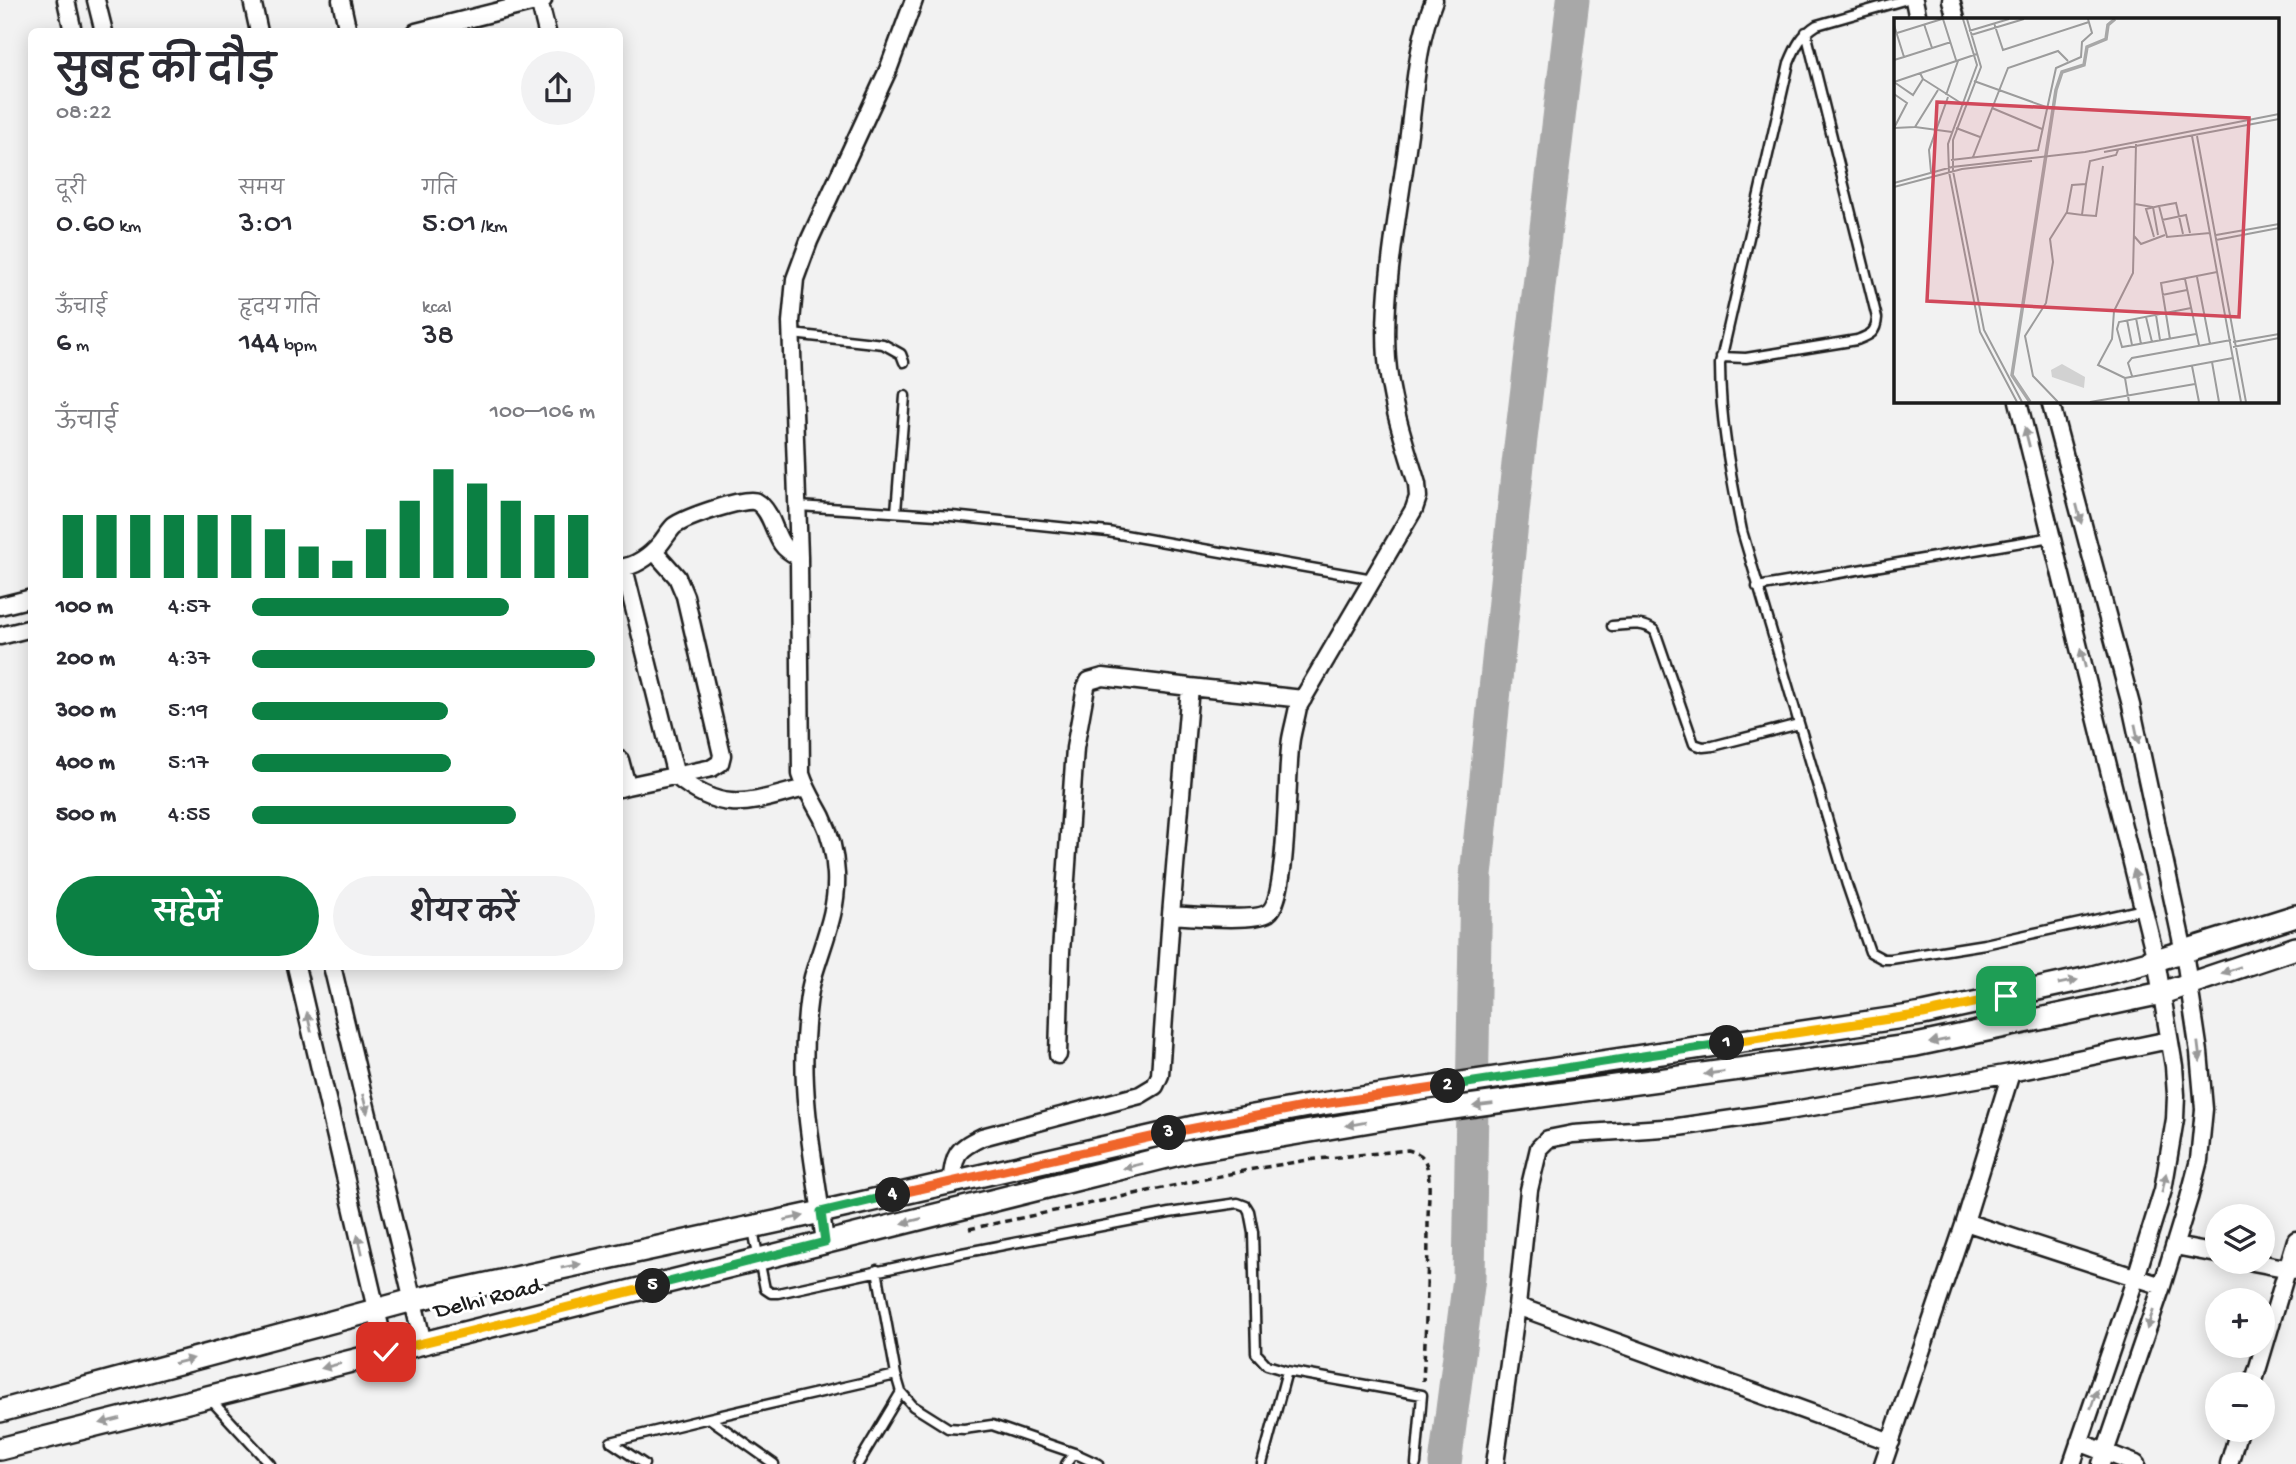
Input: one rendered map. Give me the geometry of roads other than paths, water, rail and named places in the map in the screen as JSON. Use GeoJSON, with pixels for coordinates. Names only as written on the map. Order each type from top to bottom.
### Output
{"type":"FeatureCollection","features":[{"type":"Feature","properties":{"kind":"main road","name":"Delhi Road"},"geometry":{"type":"LineString","coordinates":[[0,1411],[413,1300],[821,1212],[1198,1126],[1308,1106],[1923,1014],[2089,978],[2184,952],[2296,916]]}},
{"type":"Feature","properties":{"kind":"main road","name":"Delhi Road"},"geometry":{"type":"LineString","coordinates":[[0,1449],[1191,1151],[1424,1112],[1916,1045],[2162,993],[2296,948]]}},
{"type":"Feature","properties":{"kind":"street"},"geometry":{"type":"LineString","coordinates":[[66,0],[72,28]]}},
{"type":"Feature","properties":{"kind":"street"},"geometry":{"type":"LineString","coordinates":[[96,0],[103,28]]}},
{"type":"Feature","properties":{"kind":"street"},"geometry":{"type":"LineString","coordinates":[[251,0],[258,28]]}},
{"type":"Feature","properties":{"kind":"street"},"geometry":{"type":"LineString","coordinates":[[341,0],[347,28]]}},
{"type":"Feature","properties":{"kind":"street"},"geometry":{"type":"LineString","coordinates":[[432,28],[540,0],[546,28]]}},
{"type":"Feature","properties":{"kind":"street"},"geometry":{"type":"LineString","coordinates":[[825,1242],[808,1118],[804,1062],[812,980],[834,913],[836,873],[826,827],[805,788],[801,759],[800,557],[792,334],[795,279],[809,241],[888,70],[914,0]]}},
{"type":"Feature","properties":{"kind":"street"},"geometry":{"type":"LineString","coordinates":[[1171,915],[1247,918],[1266,915],[1274,907],[1278,894],[1286,822],[1291,740],[1298,707],[1414,509],[1418,497],[1390,380],[1387,335],[1391,261],[1409,137],[1415,69],[1423,27],[1434,0]]}},
{"type":"Feature","properties":{"kind":"street"},"geometry":{"type":"LineString","coordinates":[[1914,0],[1918,18]]}},
{"type":"Feature","properties":{"kind":"street"},"geometry":{"type":"LineString","coordinates":[[1951,0],[1956,18]]}},
{"type":"Feature","properties":{"kind":"street"},"geometry":{"type":"LineString","coordinates":[[2018,402],[2156,960],[2175,1085],[2175,1119],[2163,1190],[2136,1278],[2072,1464]]}},
{"type":"Feature","properties":{"kind":"street"},"geometry":{"type":"LineString","coordinates":[[2050,402],[2131,705],[2184,952],[2203,1090],[2204,1127],[2199,1160],[2175,1246],[2103,1457]]}},
{"type":"Feature","properties":{"kind":"street"},"geometry":{"type":"LineString","coordinates":[[623,568],[639,562],[654,551],[672,528],[745,500],[757,502],[764,509],[782,545],[800,557]]}},
{"type":"Feature","properties":{"kind":"street"},"geometry":{"type":"LineString","coordinates":[[623,787],[712,768],[720,763],[722,755],[685,596],[677,577],[654,551]]}},
{"type":"Feature","properties":{"kind":"street"},"geometry":{"type":"LineString","coordinates":[[623,572],[676,776],[693,790],[733,804],[748,803],[805,788]]}},
{"type":"Feature","properties":{"kind":"street"},"geometry":{"type":"LineString","coordinates":[[0,606],[28,599]]}},
{"type":"Feature","properties":{"kind":"street"},"geometry":{"type":"LineString","coordinates":[[0,636],[28,629]]}},
{"type":"Feature","properties":{"kind":"street"},"geometry":{"type":"LineString","coordinates":[[1058,1055],[1061,952],[1073,775],[1083,693],[1089,681],[1103,677],[1303,699]]}},
{"type":"Feature","properties":{"kind":"street"},"geometry":{"type":"LineString","coordinates":[[951,1182],[956,1154],[965,1145],[982,1137],[1140,1095],[1155,1086],[1160,1074],[1190,687]]}},
{"type":"Feature","properties":{"kind":"street"},"geometry":{"type":"LineString","coordinates":[[297,970],[386,1352]]}},
{"type":"Feature","properties":{"kind":"street"},"geometry":{"type":"LineString","coordinates":[[333,970],[423,1343]]}},
{"type":"Feature","properties":{"kind":"street"},"geometry":{"type":"LineString","coordinates":[[1495,1464],[1517,1306],[1529,1190],[1539,1148],[1548,1139],[1573,1133],[1678,1127],[2011,1073],[2169,1040]]}},
{"type":"Feature","properties":{"kind":"street"},"geometry":{"type":"LineString","coordinates":[[1883,1464],[1965,1223],[2011,1073]]}},
{"type":"Feature","properties":{"kind":"street"},"geometry":{"type":"LineString","coordinates":[[1965,1223],[2162,1286]]}},
{"type":"Feature","properties":{"kind":"street"},"geometry":{"type":"LineString","coordinates":[[2257,1372],[2292,1269],[2296,1240]]}},
{"type":"Feature","properties":{"kind":"street"},"geometry":{"type":"LineString","coordinates":[[2175,1246],[2205,1252]]}},
{"type":"Feature","properties":{"kind":"street"},"geometry":{"type":"LineString","coordinates":[[1517,1306],[1891,1442]]}},
{"type":"Feature","properties":{"kind":"street"},"geometry":{"type":"LineString","coordinates":[[2079,1442],[2103,1457],[2136,1464]]}},
{"type":"Feature","properties":{"kind":"street"},"geometry":{"type":"LineString","coordinates":[[2229,1464],[2235,1442]]}},
{"type":"Feature","properties":{"kind":"lane"},"geometry":{"type":"LineString","coordinates":[[1904,0],[1817,25],[1798,41],[1789,64],[1721,357],[1720,394],[1730,475],[1757,587],[1847,885],[1870,952],[1876,957],[1891,959],[1985,944],[2144,909]]}},
{"type":"Feature","properties":{"kind":"lane"},"geometry":{"type":"LineString","coordinates":[[1721,357],[1746,358],[1857,340],[1871,335],[1876,328],[1877,318],[1807,32]]}},
{"type":"Feature","properties":{"kind":"lane"},"geometry":{"type":"LineString","coordinates":[[792,334],[883,344],[901,354],[904,362]]}},
{"type":"Feature","properties":{"kind":"lane"},"geometry":{"type":"LineString","coordinates":[[896,512],[905,396]]}},
{"type":"Feature","properties":{"kind":"lane"},"geometry":{"type":"LineString","coordinates":[[798,506],[896,512],[1108,532],[1373,579]]}},
{"type":"Feature","properties":{"kind":"lane"},"geometry":{"type":"LineString","coordinates":[[1757,587],[2052,537]]}},
{"type":"Feature","properties":{"kind":"lane"},"geometry":{"type":"LineString","coordinates":[[1612,626],[1648,625],[1655,631],[1695,744],[1698,746],[1713,746],[1799,724]]}},
{"type":"Feature","properties":{"kind":"lane"},"geometry":{"type":"LineString","coordinates":[[752,1227],[763,1283],[765,1289],[771,1293],[1181,1211],[1238,1203],[1249,1211],[1254,1231],[1256,1353],[1267,1365],[1287,1371],[1422,1395],[1416,1464]]}},
{"type":"Feature","properties":{"kind":"lane"},"geometry":{"type":"LineString","coordinates":[[877,1270],[896,1375],[901,1392],[913,1406],[948,1428],[992,1425],[1098,1464]]}},
{"type":"Feature","properties":{"kind":"lane"},"geometry":{"type":"LineString","coordinates":[[1262,1464],[1287,1371]]}},
{"type":"Feature","properties":{"kind":"lane"},"geometry":{"type":"LineString","coordinates":[[644,1464],[611,1442],[896,1375]]}},
{"type":"Feature","properties":{"kind":"lane"},"geometry":{"type":"LineString","coordinates":[[858,1464],[901,1392]]}},
{"type":"Feature","properties":{"kind":"lane"},"geometry":{"type":"LineString","coordinates":[[208,1397],[270,1464]]}},
{"type":"Feature","properties":{"kind":"lane"},"geometry":{"type":"LineString","coordinates":[[709,1418],[774,1464]]}},
{"type":"Feature","properties":{"kind":"lane"},"geometry":{"type":"LineString","coordinates":[[1066,1464],[1074,1453]]}},
{"type":"Feature","properties":{"kind":"waterway"},"geometry":{"type":"LineString","coordinates":[[1445,1464],[1469,1278],[1476,876],[1518,464],[1573,0]]}}]}
